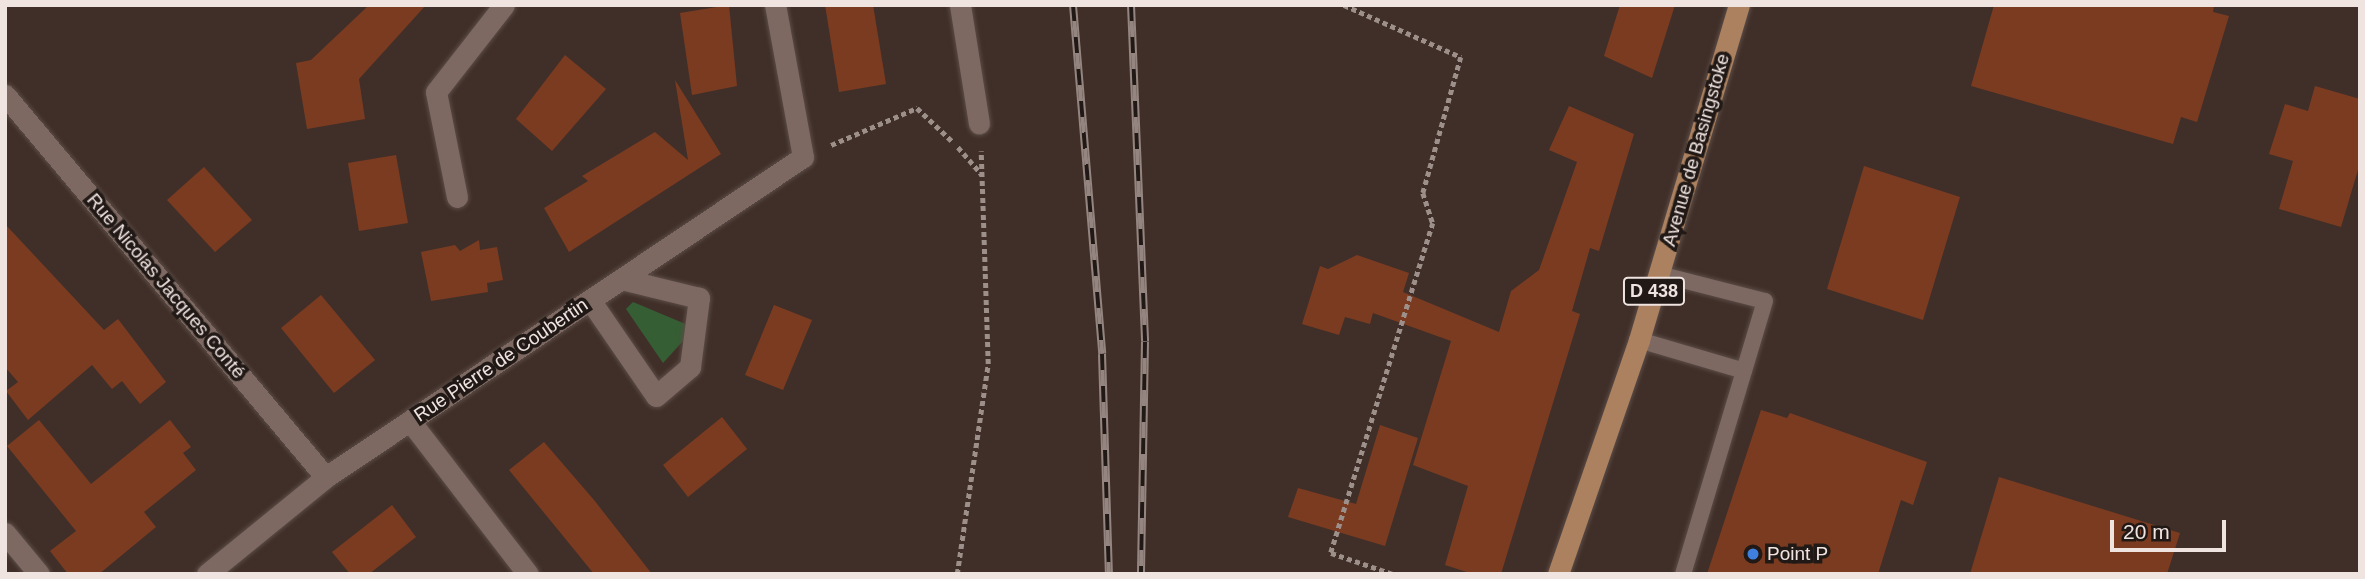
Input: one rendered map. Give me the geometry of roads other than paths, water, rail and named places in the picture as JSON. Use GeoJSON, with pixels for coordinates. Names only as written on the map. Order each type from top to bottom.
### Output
{"type":"FeatureCollection","features":[{"type":"Feature","properties":{"kind":"main road","name":"Avenue de Basingstoke"},"geometry":{"type":"LineString","coordinates":[[1559,574],[1639,340],[1739,5]]}},
{"type":"Feature","properties":{"kind":"street"},"geometry":{"type":"LineString","coordinates":[[457,197],[436,92],[504,5]]}},
{"type":"Feature","properties":{"kind":"street","name":"Rue Pierre de Coubertin"},"geometry":{"type":"LineString","coordinates":[[207,574],[326,477],[803,157],[775,5]]}},
{"type":"Feature","properties":{"kind":"street"},"geometry":{"type":"LineString","coordinates":[[960,5],[979,123]]}},
{"type":"Feature","properties":{"kind":"street","name":"Rue Nicolas Jacques Conté"},"geometry":{"type":"LineString","coordinates":[[5,95],[326,477]]}},
{"type":"Feature","properties":{"kind":"street"},"geometry":{"type":"LineString","coordinates":[[590,300],[656,396],[690,366],[699,298],[621,279]]}},
{"type":"Feature","properties":{"kind":"street"},"geometry":{"type":"LineString","coordinates":[[410,421],[528,574]]}},
{"type":"Feature","properties":{"kind":"street"},"geometry":{"type":"LineString","coordinates":[[5,533],[39,574]]}},
{"type":"Feature","properties":{"kind":"lane"},"geometry":{"type":"LineString","coordinates":[[1659,274],[1765,301],[1684,574]]}},
{"type":"Feature","properties":{"kind":"lane"},"geometry":{"type":"LineString","coordinates":[[1639,340],[1744,370]]}},
{"type":"Feature","properties":{"kind":"railway"},"geometry":{"type":"LineString","coordinates":[[1073,5],[1102,354],[1109,574]]}},
{"type":"Feature","properties":{"kind":"railway"},"geometry":{"type":"LineString","coordinates":[[1131,5],[1145,342],[1141,574]]}},
{"type":"Feature","properties":{"kind":"place","name":"Point P"},"geometry":{"type":"Point","coordinates":[1753,554]}}]}
